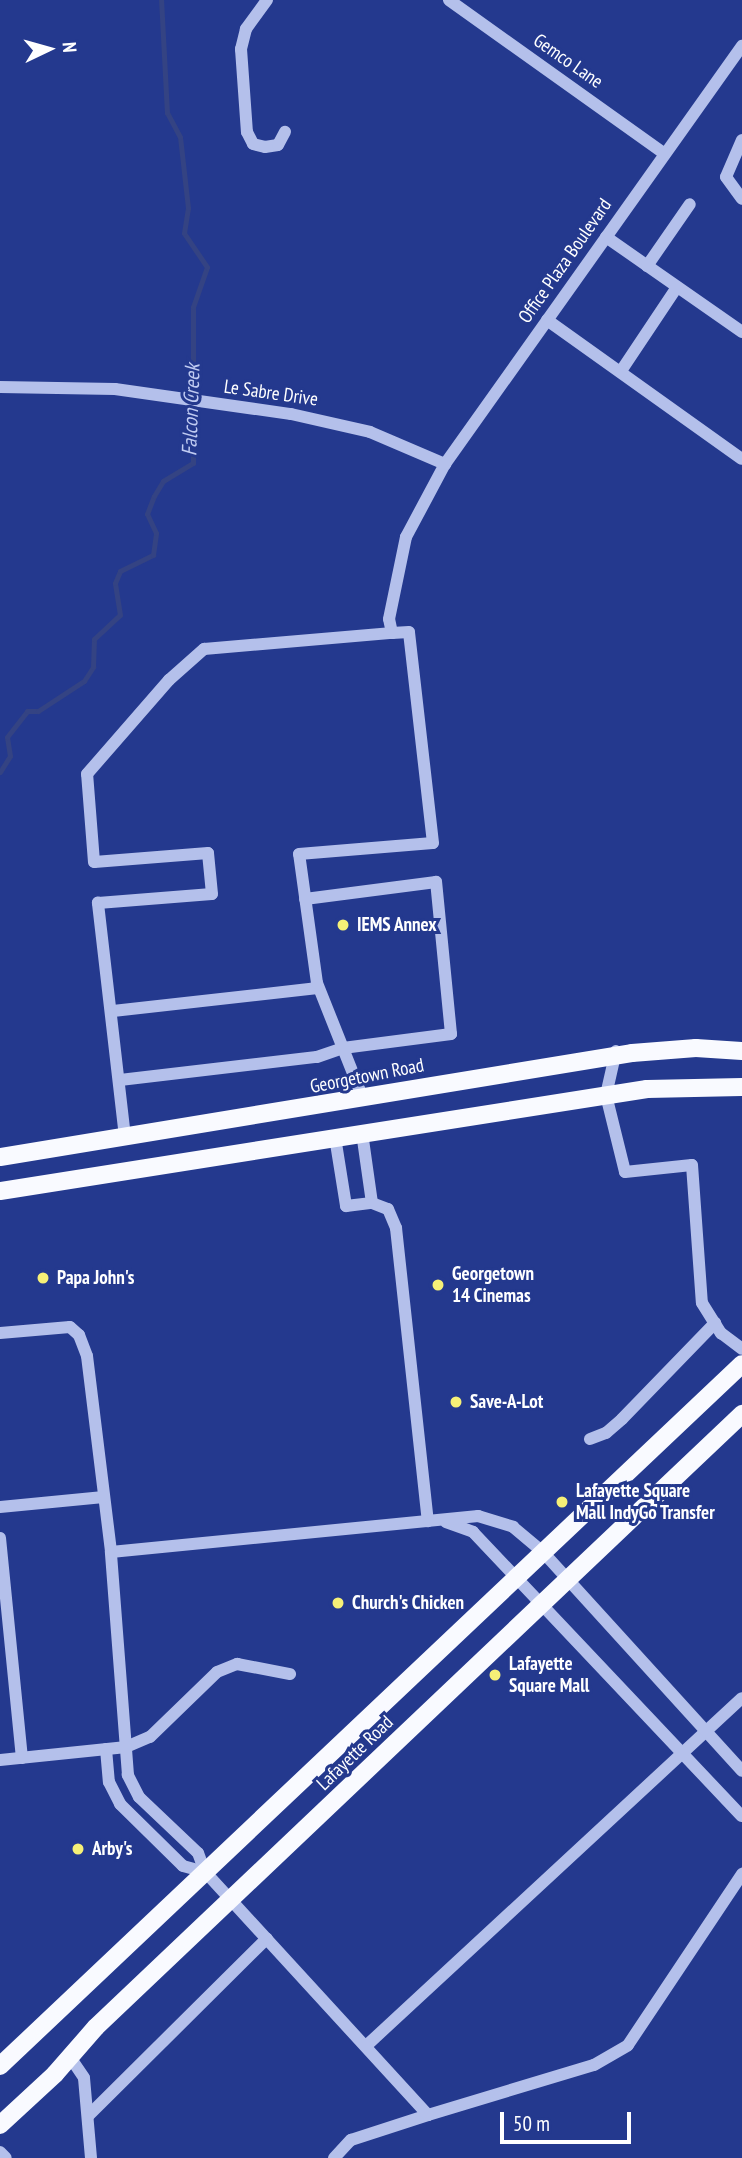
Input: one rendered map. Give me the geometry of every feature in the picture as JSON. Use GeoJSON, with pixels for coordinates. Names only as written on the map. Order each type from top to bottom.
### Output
{"type":"FeatureCollection","features":[{"type":"Feature","properties":{"kind":"main road","name":"Georgetown Road"},"geometry":{"type":"LineString","coordinates":[[0,1157],[616,1052],[696,1048],[742,1051]]}},
{"type":"Feature","properties":{"kind":"main road"},"geometry":{"type":"LineString","coordinates":[[0,1191],[606,1095],[680,1086],[742,1087]]}},
{"type":"Feature","properties":{"kind":"main road","name":"Lafayette Road"},"geometry":{"type":"LineString","coordinates":[[0,2066],[742,1364]]}},
{"type":"Feature","properties":{"kind":"main road","name":"Lafayette Road"},"geometry":{"type":"LineString","coordinates":[[0,2125],[96,2027],[742,1414]]}},
{"type":"Feature","properties":{"kind":"street"},"geometry":{"type":"LineString","coordinates":[[267,0],[246,29],[241,49],[247,132],[253,144],[265,147],[278,145],[285,132]]}},
{"type":"Feature","properties":{"kind":"street","name":"Gemco Lane"},"geometry":{"type":"LineString","coordinates":[[449,0],[665,154]]}},
{"type":"Feature","properties":{"kind":"street","name":"Office Plaza Boulevard"},"geometry":{"type":"LineString","coordinates":[[392,633],[389,619],[406,537],[423,500],[445,464],[742,46]]}},
{"type":"Feature","properties":{"kind":"street"},"geometry":{"type":"LineString","coordinates":[[742,140],[726,177],[742,199]]}},
{"type":"Feature","properties":{"kind":"street"},"geometry":{"type":"LineString","coordinates":[[647,266],[690,204]]}},
{"type":"Feature","properties":{"kind":"street"},"geometry":{"type":"LineString","coordinates":[[606,237],[742,332]]}},
{"type":"Feature","properties":{"kind":"street"},"geometry":{"type":"LineString","coordinates":[[621,371],[677,287]]}},
{"type":"Feature","properties":{"kind":"street"},"geometry":{"type":"LineString","coordinates":[[547,320],[742,459]]}},
{"type":"Feature","properties":{"kind":"street","name":"Le Sabre Drive"},"geometry":{"type":"LineString","coordinates":[[0,387],[89,387],[173,396],[234,408],[291,414],[354,428],[445,464]]}},
{"type":"Feature","properties":{"kind":"street"},"geometry":{"type":"LineString","coordinates":[[125,1137],[113,1011],[98,903],[212,894],[208,853],[94,862],[87,774],[169,680],[204,649],[409,632],[433,844],[299,854],[318,988],[362,1096]]}},
{"type":"Feature","properties":{"kind":"street"},"geometry":{"type":"LineString","coordinates":[[120,1080],[317,1057],[343,1048],[451,1034],[436,882],[305,899]]}},
{"type":"Feature","properties":{"kind":"street"},"geometry":{"type":"LineString","coordinates":[[113,1011],[318,988]]}},
{"type":"Feature","properties":{"kind":"street"},"geometry":{"type":"LineString","coordinates":[[616,1052],[606,1095],[625,1172],[692,1165],[702,1303],[715,1323],[742,1349]]}},
{"type":"Feature","properties":{"kind":"street"},"geometry":{"type":"LineString","coordinates":[[362,1133],[372,1203]]}},
{"type":"Feature","properties":{"kind":"street"},"geometry":{"type":"LineString","coordinates":[[335,1137],[346,1206],[372,1203],[388,1209],[396,1228],[428,1521]]}},
{"type":"Feature","properties":{"kind":"street"},"geometry":{"type":"LineString","coordinates":[[590,1438],[606,1433],[622,1419],[715,1323]]}},
{"type":"Feature","properties":{"kind":"street"},"geometry":{"type":"LineString","coordinates":[[0,1333],[70,1327],[79,1335],[87,1356],[111,1552],[128,1775],[139,1797],[198,1853],[205,1872],[428,2115]]}},
{"type":"Feature","properties":{"kind":"street"},"geometry":{"type":"LineString","coordinates":[[0,1507],[104,1497]]}},
{"type":"Feature","properties":{"kind":"street"},"geometry":{"type":"LineString","coordinates":[[111,1552],[478,1516],[513,1527],[542,1551],[742,1771]]}},
{"type":"Feature","properties":{"kind":"street"},"geometry":{"type":"LineString","coordinates":[[442,1520],[473,1532],[742,1816]]}},
{"type":"Feature","properties":{"kind":"street"},"geometry":{"type":"LineString","coordinates":[[0,1538],[22,1758]]}},
{"type":"Feature","properties":{"kind":"street"},"geometry":{"type":"LineString","coordinates":[[0,1760],[126,1747],[150,1737],[217,1672],[237,1664],[290,1674]]}},
{"type":"Feature","properties":{"kind":"street"},"geometry":{"type":"LineString","coordinates":[[366,2046],[742,1698]]}},
{"type":"Feature","properties":{"kind":"street"},"geometry":{"type":"LineString","coordinates":[[106,1749],[108,1782],[120,1804],[183,1866],[205,1872]]}},
{"type":"Feature","properties":{"kind":"street"},"geometry":{"type":"LineString","coordinates":[[334,2158],[351,2140],[594,2065],[628,2045],[742,1874]]}},
{"type":"Feature","properties":{"kind":"street"},"geometry":{"type":"LineString","coordinates":[[88,2116],[267,1938]]}},
{"type":"Feature","properties":{"kind":"street"},"geometry":{"type":"LineString","coordinates":[[69,2057],[84,2078],[92,2158]]}},
{"type":"Feature","properties":{"kind":"street"},"geometry":{"type":"LineString","coordinates":[[0,2152],[6,2158]]}},
{"type":"Feature","properties":{"kind":"waterway","name":"Falcon Creek"},"geometry":{"type":"LineString","coordinates":[[0,772],[10,756],[7,737],[27,711],[38,711],[84,681],[93,667],[94,639],[120,615],[115,583],[120,571],[153,555],[156,533],[147,514],[154,496],[163,481],[193,463],[193,307],[207,267],[184,233],[188,208],[180,137],[167,113],[161,0]]}},
{"type":"Feature","properties":{"kind":"place","name":"IEMS Annex"},"geometry":{"type":"Point","coordinates":[343,925]}},
{"type":"Feature","properties":{"kind":"place","name":"Papa John's"},"geometry":{"type":"Point","coordinates":[43,1278]}},
{"type":"Feature","properties":{"kind":"place","name":"Georgetown 14 Cinemas"},"geometry":{"type":"Point","coordinates":[438,1285]}},
{"type":"Feature","properties":{"kind":"place","name":"Save-A-Lot"},"geometry":{"type":"Point","coordinates":[456,1402]}},
{"type":"Feature","properties":{"kind":"place","name":"Lafayette Square Mall IndyGo Transfer"},"geometry":{"type":"Point","coordinates":[562,1502]}},
{"type":"Feature","properties":{"kind":"place","name":"Church's Chicken"},"geometry":{"type":"Point","coordinates":[338,1603]}},
{"type":"Feature","properties":{"kind":"place","name":"Lafayette Square Mall"},"geometry":{"type":"Point","coordinates":[495,1675]}},
{"type":"Feature","properties":{"kind":"place","name":"Arby's"},"geometry":{"type":"Point","coordinates":[78,1849]}}]}
